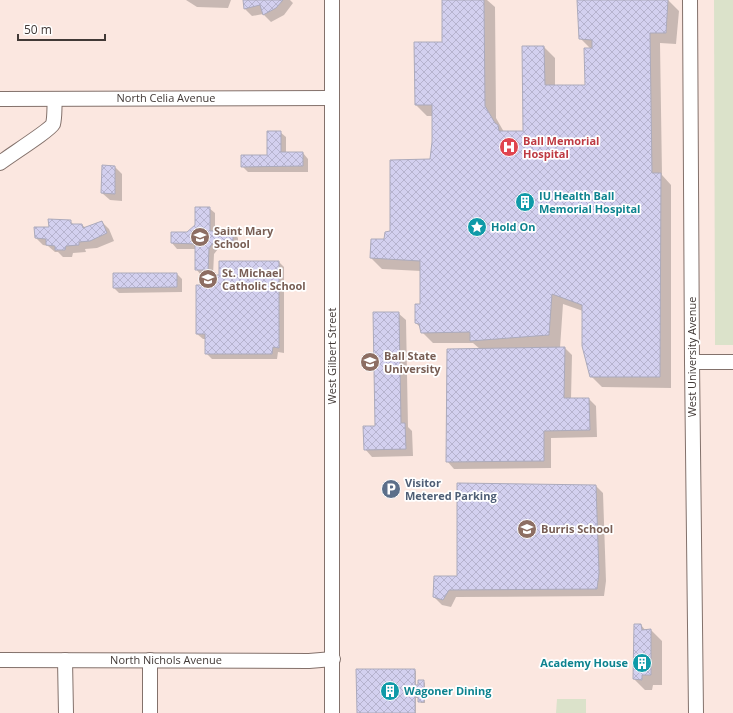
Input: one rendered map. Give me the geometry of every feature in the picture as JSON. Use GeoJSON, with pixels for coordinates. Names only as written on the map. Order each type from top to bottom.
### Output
{"type":"FeatureCollection","features":[{"type":"Feature","properties":{"kind":"street","name":"West Gilbert Street"},"geometry":{"type":"LineString","coordinates":[[332,0],[332,713]]}},
{"type":"Feature","properties":{"kind":"street","name":"West University Avenue"},"geometry":{"type":"LineString","coordinates":[[690,0],[696,713]]}},
{"type":"Feature","properties":{"kind":"street","name":"North Celia Avenue"},"geometry":{"type":"LineString","coordinates":[[0,99],[332,98]]}},
{"type":"Feature","properties":{"kind":"street"},"geometry":{"type":"LineString","coordinates":[[0,163],[24,145],[47,132],[52,125],[55,99]]}},
{"type":"Feature","properties":{"kind":"street"},"geometry":{"type":"LineString","coordinates":[[692,362],[733,362]]}},
{"type":"Feature","properties":{"kind":"street","name":"North Nichols Avenue"},"geometry":{"type":"LineString","coordinates":[[0,660],[309,661],[333,659]]}},
{"type":"Feature","properties":{"kind":"street"},"geometry":{"type":"LineString","coordinates":[[65,660],[66,713]]}},
{"type":"Feature","properties":{"kind":"street"},"geometry":{"type":"LineString","coordinates":[[150,660],[150,713]]}},
{"type":"Feature","properties":{"kind":"green space"},"geometry":{"type":"Polygon","coordinates":[[[714,0],[733,0],[733,345],[715,345],[714,0]]]}},
{"type":"Feature","properties":{"kind":"green space"},"geometry":{"type":"Polygon","coordinates":[[[557,699],[586,699],[586,713],[556,713],[557,699]]]}},
{"type":"Feature","properties":{"kind":"building"},"geometry":{"type":"Polygon","coordinates":[[[243,0],[283,0],[276,8],[263,15],[260,5],[244,9],[243,0]]]}},
{"type":"Feature","properties":{"kind":"building","name":"IU Health Ball Memorial Hospital"},"geometry":{"type":"Polygon","coordinates":[[[442,0],[484,0],[485,106],[495,123],[498,125],[499,131],[523,131],[522,46],[544,46],[545,85],[585,85],[584,48],[592,48],[592,40],[579,39],[577,0],[668,0],[666,33],[650,33],[652,173],[661,173],[660,377],[590,377],[582,346],[582,305],[552,294],[549,335],[470,341],[470,332],[421,333],[419,324],[415,323],[415,304],[420,304],[420,261],[370,258],[371,239],[384,239],[385,232],[390,231],[390,160],[430,159],[432,142],[432,105],[415,105],[414,42],[442,42],[442,0]]]}},
{"type":"Feature","properties":{"kind":"building"},"geometry":{"type":"Polygon","coordinates":[[[267,131],[281,131],[281,152],[303,152],[303,166],[241,167],[241,155],[267,155],[267,131]]]}},
{"type":"Feature","properties":{"kind":"building"},"geometry":{"type":"Polygon","coordinates":[[[102,165],[115,166],[115,194],[101,193],[102,165]]]}},
{"type":"Feature","properties":{"kind":"building"},"geometry":{"type":"Polygon","coordinates":[[[195,207],[210,207],[210,231],[233,231],[233,244],[212,244],[209,249],[208,270],[195,270],[195,244],[171,243],[171,232],[187,232],[195,225],[195,207]]]}},
{"type":"Feature","properties":{"kind":"building"},"geometry":{"type":"Polygon","coordinates":[[[48,219],[71,220],[71,224],[82,224],[83,228],[102,221],[107,233],[90,241],[79,242],[79,245],[66,246],[65,250],[55,250],[55,246],[46,245],[46,239],[35,238],[34,227],[49,227],[48,219]]]}},
{"type":"Feature","properties":{"kind":"building"},"geometry":{"type":"Polygon","coordinates":[[[219,261],[279,261],[279,348],[273,347],[272,354],[205,354],[205,334],[196,334],[196,285],[214,285],[214,275],[219,275],[219,261]]]}},
{"type":"Feature","properties":{"kind":"building"},"geometry":{"type":"Polygon","coordinates":[[[113,273],[177,273],[177,287],[113,288],[113,273]]]}},
{"type":"Feature","properties":{"kind":"building"},"geometry":{"type":"Polygon","coordinates":[[[373,312],[399,312],[401,423],[405,423],[406,449],[364,450],[363,426],[375,426],[373,312]]]}},
{"type":"Feature","properties":{"kind":"building"},"geometry":{"type":"Polygon","coordinates":[[[565,347],[564,398],[589,398],[590,430],[544,431],[544,461],[446,462],[447,349],[565,347]]]}},
{"type":"Feature","properties":{"kind":"building","name":"Burris School"},"geometry":{"type":"Polygon","coordinates":[[[457,483],[596,485],[599,573],[597,589],[449,590],[443,600],[433,597],[434,576],[457,576],[457,483]]]}},
{"type":"Feature","properties":{"kind":"building","name":"Academy House"},"geometry":{"type":"Polygon","coordinates":[[[634,624],[641,624],[642,630],[651,629],[651,675],[642,675],[642,680],[633,679],[634,624]]]}},
{"type":"Feature","properties":{"kind":"building","name":"Wagoner Dining"},"geometry":{"type":"Polygon","coordinates":[[[356,669],[415,669],[415,685],[418,685],[418,680],[424,680],[424,702],[418,702],[418,697],[415,697],[415,713],[357,713],[356,669]]]}},
{"type":"Feature","properties":{"kind":"place","name":"Ball Memorial Hospital"},"geometry":{"type":"Point","coordinates":[509,147]}},
{"type":"Feature","properties":{"kind":"place","name":"IU Health Ball Memorial Hospital"},"geometry":{"type":"Point","coordinates":[525,202]}},
{"type":"Feature","properties":{"kind":"place","name":"Hold On"},"geometry":{"type":"Point","coordinates":[477,227]}},
{"type":"Feature","properties":{"kind":"place","name":"Saint Mary School"},"geometry":{"type":"Point","coordinates":[200,237]}},
{"type":"Feature","properties":{"kind":"place","name":"St. Michael Catholic School"},"geometry":{"type":"Point","coordinates":[208,279]}},
{"type":"Feature","properties":{"kind":"place","name":"Ball State University"},"geometry":{"type":"Point","coordinates":[370,362]}},
{"type":"Feature","properties":{"kind":"place","name":"Visitor Metered Parking"},"geometry":{"type":"Point","coordinates":[391,489]}},
{"type":"Feature","properties":{"kind":"place","name":"Burris School"},"geometry":{"type":"Point","coordinates":[527,529]}},
{"type":"Feature","properties":{"kind":"place","name":"Academy House"},"geometry":{"type":"Point","coordinates":[642,663]}},
{"type":"Feature","properties":{"kind":"place","name":"Wagoner Dining"},"geometry":{"type":"Point","coordinates":[390,691]}}]}
